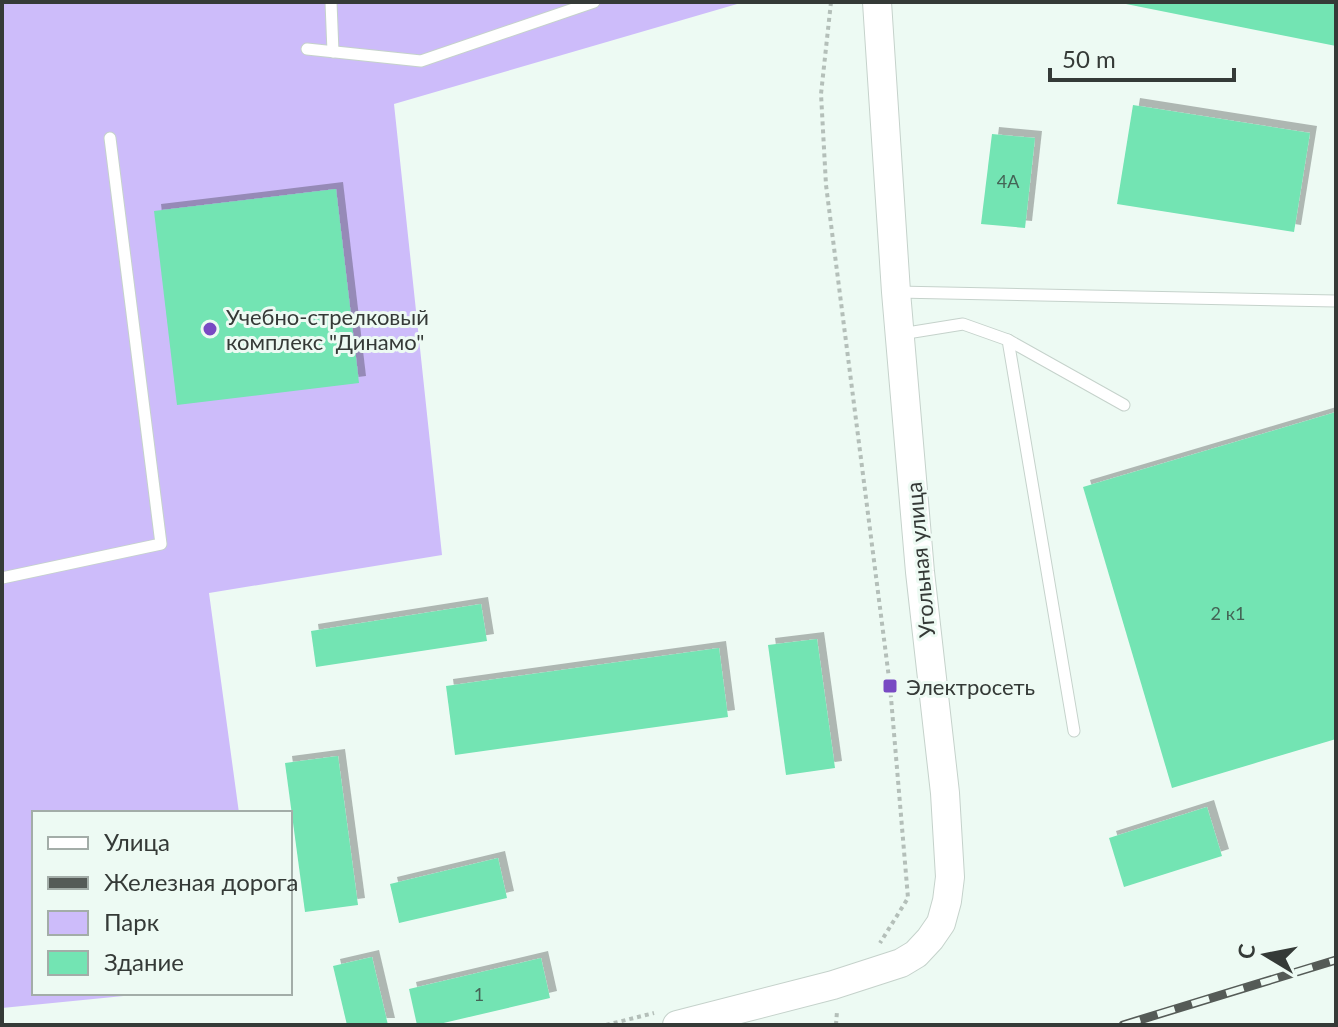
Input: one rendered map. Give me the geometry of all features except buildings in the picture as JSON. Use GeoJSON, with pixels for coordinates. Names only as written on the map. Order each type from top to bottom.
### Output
{"type":"FeatureCollection","features":[{"type":"Feature","properties":{"kind":"street","name":"Угольная улица"},"geometry":{"type":"LineString","coordinates":[[677,1025],[833,985],[901,963],[916,954],[941,923],[950,877],[945,793],[920,572],[896,292],[877,2]]}},
{"type":"Feature","properties":{"kind":"lane"},"geometry":{"type":"LineString","coordinates":[[331,2],[333,52]]}},
{"type":"Feature","properties":{"kind":"lane"},"geometry":{"type":"LineString","coordinates":[[307,49],[421,61],[594,2]]}},
{"type":"Feature","properties":{"kind":"lane"},"geometry":{"type":"LineString","coordinates":[[2,578],[161,544],[110,138]]}},
{"type":"Feature","properties":{"kind":"lane"},"geometry":{"type":"LineString","coordinates":[[896,292],[1336,301]]}},
{"type":"Feature","properties":{"kind":"lane"},"geometry":{"type":"LineString","coordinates":[[900,334],[963,324],[1008,340],[1124,405]]}},
{"type":"Feature","properties":{"kind":"lane"},"geometry":{"type":"LineString","coordinates":[[1008,340],[1074,731]]}},
{"type":"Feature","properties":{"kind":"path"},"geometry":{"type":"LineString","coordinates":[[831,2],[821,94],[826,185],[890,686],[908,898],[873,953]]}},
{"type":"Feature","properties":{"kind":"path"},"geometry":{"type":"LineString","coordinates":[[833,985],[837,1005],[836,1025]]}},
{"type":"Feature","properties":{"kind":"green space","name":"Учебно-стрелковый комплекс \"Динамо\""},"geometry":{"type":"Polygon","coordinates":[[[2,2],[744,2],[394,104],[442,555],[209,593],[239,811],[32,811],[32,995],[134,995],[2,1008],[2,2]]]}},
{"type":"Feature","properties":{"kind":"railway"},"geometry":{"type":"LineString","coordinates":[[1123,1025],[1336,960]]}},
{"type":"Feature","properties":{"kind":"place","name":"Учебно-стрелковый комплекс \"Динамо\""},"geometry":{"type":"Point","coordinates":[210,329]}},
{"type":"Feature","properties":{"kind":"place","name":"Электросеть"},"geometry":{"type":"Point","coordinates":[890,686]}}]}
